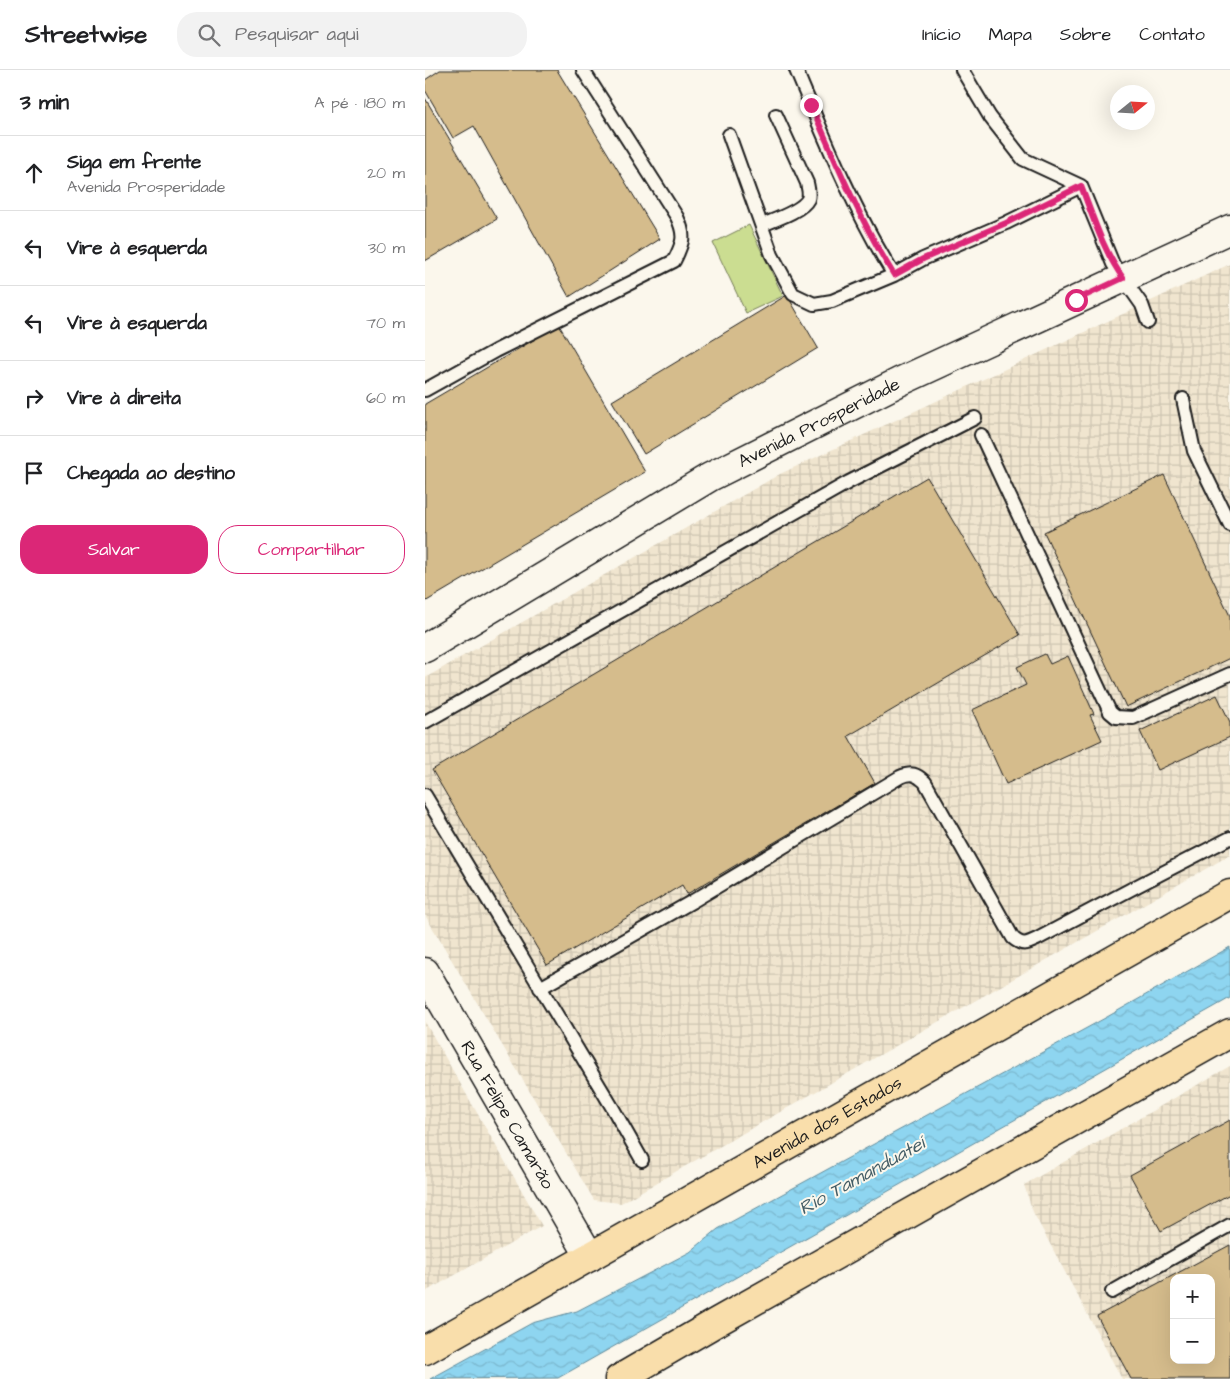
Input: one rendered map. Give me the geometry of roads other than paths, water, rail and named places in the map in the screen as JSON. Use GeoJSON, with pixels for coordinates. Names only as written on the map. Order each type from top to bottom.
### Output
{"type":"FeatureCollection","features":[{"type":"Feature","properties":{"kind":"highway","name":"Avenida dos Estados"},"geometry":{"type":"LineString","coordinates":[[425,1350],[1230,894]]}},
{"type":"Feature","properties":{"kind":"highway"},"geometry":{"type":"LineString","coordinates":[[619,1379],[1230,1033]]}},
{"type":"Feature","properties":{"kind":"main road","name":"Avenida Prosperidade"},"geometry":{"type":"LineString","coordinates":[[425,648],[710,477],[899,382],[1230,230]]}},
{"type":"Feature","properties":{"kind":"main road","name":"Rua Felipe Camarão"},"geometry":{"type":"LineString","coordinates":[[425,972],[590,1257]]}},
{"type":"Feature","properties":{"kind":"lane"},"geometry":{"type":"LineString","coordinates":[[425,390],[495,351],[674,261],[683,244],[683,229],[677,217],[583,70]]}},
{"type":"Feature","properties":{"kind":"lane"},"geometry":{"type":"LineString","coordinates":[[796,70],[833,157],[882,256],[894,275]]}},
{"type":"Feature","properties":{"kind":"lane"},"geometry":{"type":"LineString","coordinates":[[961,70],[990,117],[1023,159],[1081,186],[1105,248],[1113,264],[1142,305],[1147,322]]}},
{"type":"Feature","properties":{"kind":"lane"},"geometry":{"type":"LineString","coordinates":[[762,225],[798,208],[807,201],[809,194],[807,183],[775,115]]}},
{"type":"Feature","properties":{"kind":"lane"},"geometry":{"type":"LineString","coordinates":[[729,135],[772,255],[793,294],[813,304],[832,301],[894,275],[923,259],[1006,223],[1081,186]]}},
{"type":"Feature","properties":{"kind":"lane"},"geometry":{"type":"LineString","coordinates":[[1183,400],[1194,451],[1230,525]]}},
{"type":"Feature","properties":{"kind":"lane"},"geometry":{"type":"LineString","coordinates":[[425,722],[849,482],[975,418]]}},
{"type":"Feature","properties":{"kind":"lane"},"geometry":{"type":"LineString","coordinates":[[981,435],[1110,712],[1116,717],[1133,718],[1230,674]]}},
{"type":"Feature","properties":{"kind":"lane"},"geometry":{"type":"LineString","coordinates":[[540,988],[693,901],[900,777],[909,774],[917,774],[925,782],[1013,938],[1019,943],[1027,944],[1037,940],[1230,838]]}},
{"type":"Feature","properties":{"kind":"lane"},"geometry":{"type":"LineString","coordinates":[[425,795],[642,1160]]}},
{"type":"Feature","properties":{"kind":"lane"},"geometry":{"type":"LineString","coordinates":[[1112,1292],[1230,1225]]}},
{"type":"Feature","properties":{"kind":"water","name":"Rio Tamanduateí"},"geometry":{"type":"Polygon","coordinates":[[[1230,947],[1230,998],[558,1378],[430,1379],[532,1323],[577,1311],[690,1252],[718,1229],[1107,1017],[1230,947]]]}}]}
